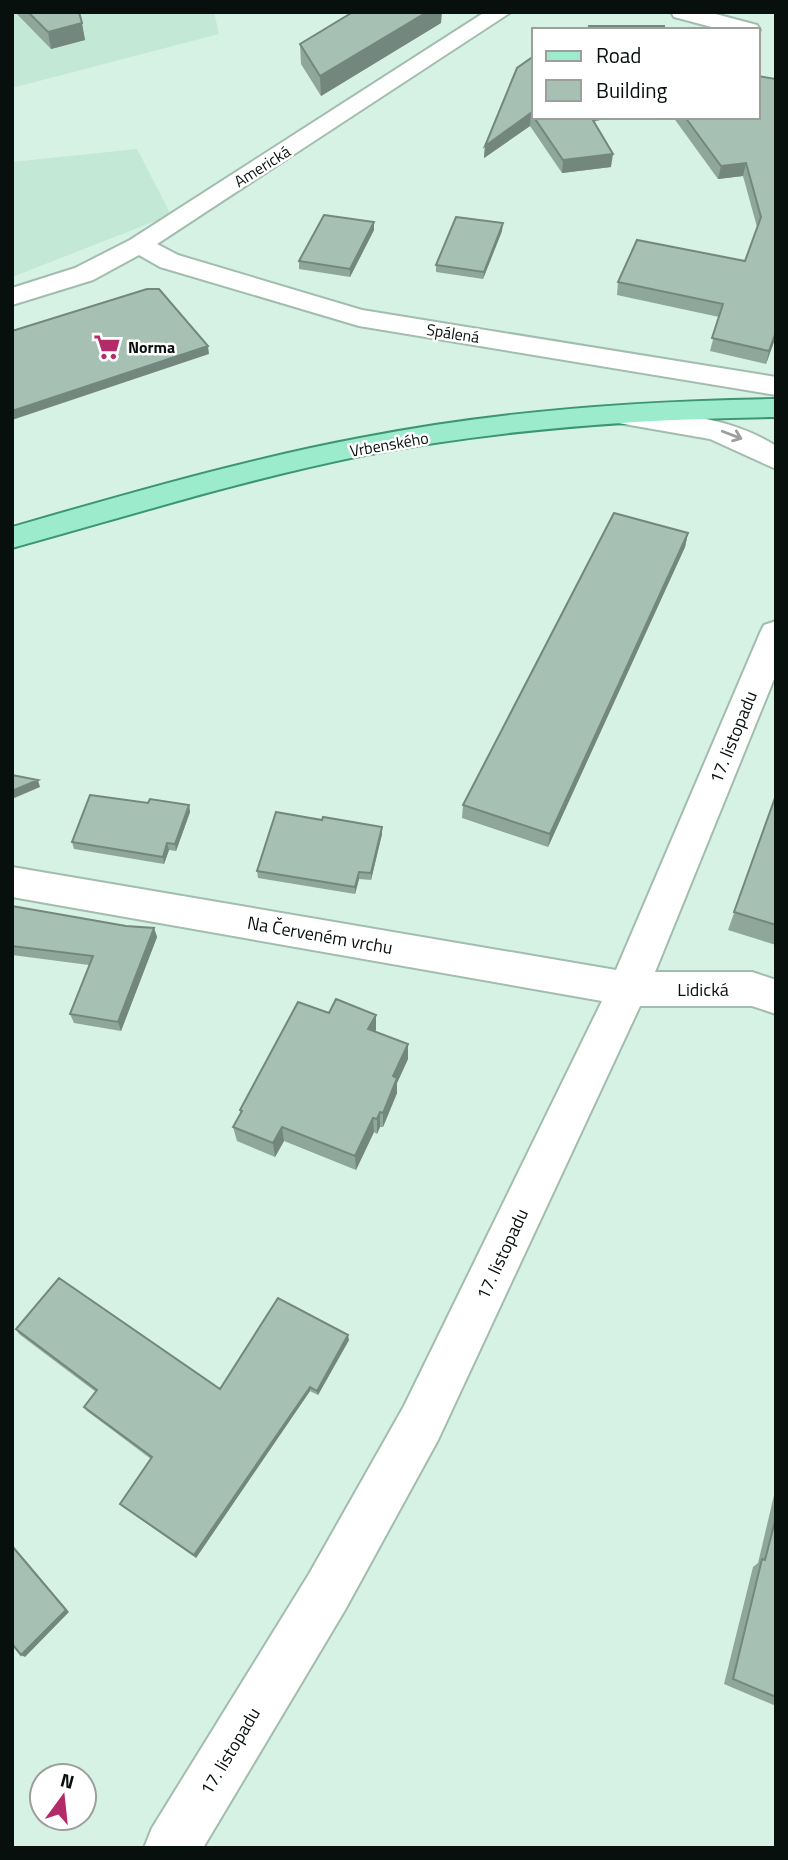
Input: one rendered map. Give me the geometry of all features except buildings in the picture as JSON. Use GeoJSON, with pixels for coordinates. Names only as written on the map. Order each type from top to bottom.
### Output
{"type":"FeatureCollection","features":[{"type":"Feature","properties":{"kind":"main road","name":"Vrbenského"},"geometry":{"type":"LineString","coordinates":[[12,538],[158,495],[361,447],[491,427],[617,415],[716,408],[776,408]]}},
{"type":"Feature","properties":{"kind":"street","name":"Americká"},"geometry":{"type":"LineString","coordinates":[[12,297],[84,274],[139,245],[500,12]]}},
{"type":"Feature","properties":{"kind":"street"},"geometry":{"type":"LineString","coordinates":[[682,12],[740,28]]}},
{"type":"Feature","properties":{"kind":"street","name":"Spálená"},"geometry":{"type":"LineString","coordinates":[[139,245],[169,261],[359,318],[776,386]]}},
{"type":"Feature","properties":{"kind":"street"},"geometry":{"type":"LineString","coordinates":[[617,415],[718,429],[746,440],[776,460]]}},
{"type":"Feature","properties":{"kind":"street","name":"17. listopadu"},"geometry":{"type":"LineString","coordinates":[[173,1847],[327,1592],[421,1423],[628,989],[776,633]]}},
{"type":"Feature","properties":{"kind":"street","name":"Na Červeném vrchu"},"geometry":{"type":"LineString","coordinates":[[12,882],[628,989]]}},
{"type":"Feature","properties":{"kind":"street","name":"Lidická"},"geometry":{"type":"LineString","coordinates":[[628,989],[752,989],[776,997]]}},
{"type":"Feature","properties":{"kind":"shaded area"},"geometry":{"type":"Polygon","coordinates":[[[12,12],[214,12],[219,34],[12,88],[12,12]]]}},
{"type":"Feature","properties":{"kind":"shaded area"},"geometry":{"type":"Polygon","coordinates":[[[137,149],[171,215],[12,277],[12,162],[137,149]]]}},
{"type":"Feature","properties":{"kind":"place","name":"Norma"},"geometry":{"type":"Point","coordinates":[107,347]}}]}
